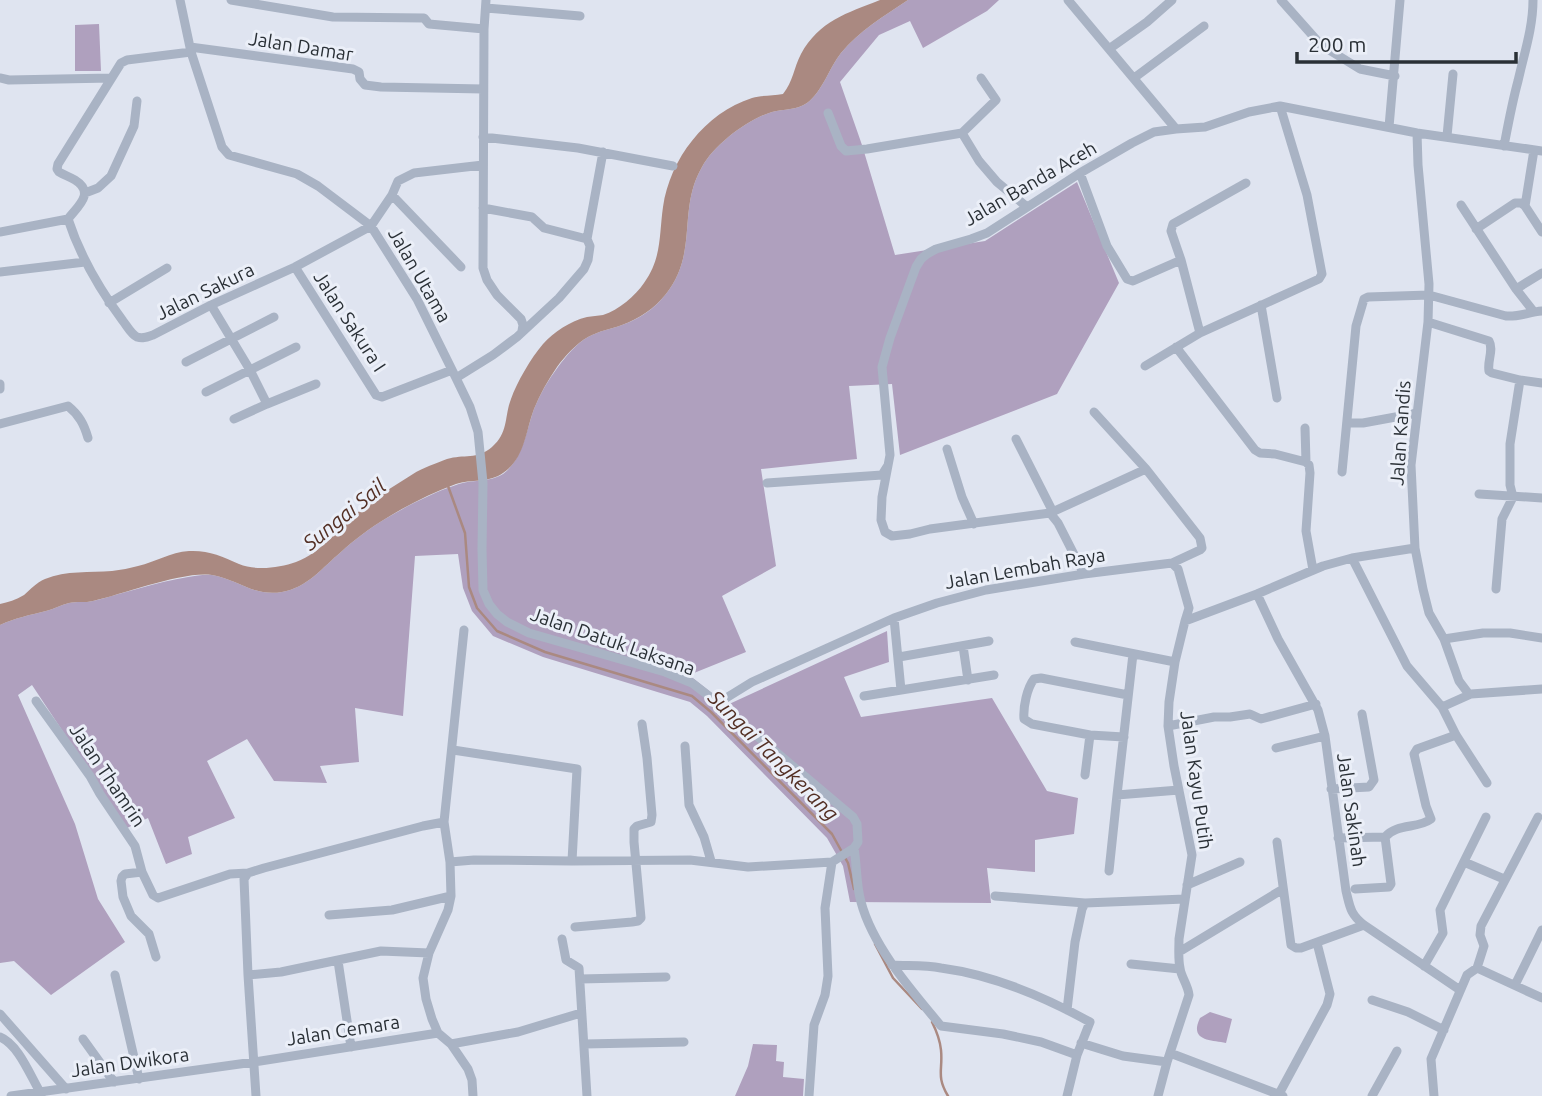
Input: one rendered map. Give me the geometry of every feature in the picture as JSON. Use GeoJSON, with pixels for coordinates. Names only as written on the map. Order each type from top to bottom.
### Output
{"type":"FeatureCollection","features":[{"type":"Feature","properties":{"kind":"street","name":"Jalan Utama"},"geometry":{"type":"LineString","coordinates":[[180,0],[190,50],[222,147],[229,155],[297,174],[318,186],[372,226],[417,299],[454,374],[470,407],[481,449]]}},
{"type":"Feature","properties":{"kind":"street"},"geometry":{"type":"LineString","coordinates":[[231,0],[279,4],[333,17],[424,18],[429,24],[484,29]]}},
{"type":"Feature","properties":{"kind":"street"},"geometry":{"type":"LineString","coordinates":[[1068,0],[1176,129]]}},
{"type":"Feature","properties":{"kind":"street"},"geometry":{"type":"LineString","coordinates":[[1109,49],[1172,0]]}},
{"type":"Feature","properties":{"kind":"street"},"geometry":{"type":"LineString","coordinates":[[1281,0],[1321,45],[1360,69],[1395,76]]}},
{"type":"Feature","properties":{"kind":"street"},"geometry":{"type":"LineString","coordinates":[[1389,127],[1401,0]]}},
{"type":"Feature","properties":{"kind":"street"},"geometry":{"type":"LineString","coordinates":[[1504,146],[1529,35],[1533,0]]}},
{"type":"Feature","properties":{"kind":"street"},"geometry":{"type":"LineString","coordinates":[[522,331],[521,319],[497,295],[483,268],[486,4],[580,16]]}},
{"type":"Feature","properties":{"kind":"street"},"geometry":{"type":"LineString","coordinates":[[1134,78],[1204,26]]}},
{"type":"Feature","properties":{"kind":"street"},"geometry":{"type":"LineString","coordinates":[[0,232],[68,219],[84,198],[85,193],[79,182],[59,172],[58,164],[121,63],[190,50]]}},
{"type":"Feature","properties":{"kind":"street","name":"Jalan Damar"},"geometry":{"type":"LineString","coordinates":[[190,50],[353,69],[359,72],[365,85],[483,89]]}},
{"type":"Feature","properties":{"kind":"street"},"geometry":{"type":"LineString","coordinates":[[1447,136],[1453,74]]}},
{"type":"Feature","properties":{"kind":"street"},"geometry":{"type":"LineString","coordinates":[[0,89],[5,79],[111,78]]}},
{"type":"Feature","properties":{"kind":"street"},"geometry":{"type":"LineString","coordinates":[[828,113],[841,146],[846,151],[962,133],[996,100],[981,78]]}},
{"type":"Feature","properties":{"kind":"street"},"geometry":{"type":"LineString","coordinates":[[85,193],[98,188],[111,176],[134,126],[137,101]]}},
{"type":"Feature","properties":{"kind":"street"},"geometry":{"type":"LineString","coordinates":[[1145,366],[1200,333],[1319,279],[1322,274],[1307,195],[1280,106]]}},
{"type":"Feature","properties":{"kind":"street","name":"Jalan Banda Aceh"},"geometry":{"type":"LineString","coordinates":[[1146,469],[1051,513],[910,534],[892,536],[885,532],[881,520],[882,497],[890,446],[882,367],[916,267],[927,254],[987,233],[1080,173],[1154,132],[1205,127],[1249,112],[1280,106],[1417,133],[1538,151]]}},
{"type":"Feature","properties":{"kind":"street"},"geometry":{"type":"LineString","coordinates":[[962,133],[979,161],[997,182],[1027,207]]}},
{"type":"Feature","properties":{"kind":"street","name":"Jalan Kandis"},"geometry":{"type":"LineString","coordinates":[[1417,133],[1429,295],[1411,466],[1415,548],[1429,613],[1444,639],[1459,681],[1471,694]]}},
{"type":"Feature","properties":{"kind":"street"},"geometry":{"type":"LineString","coordinates":[[483,137],[578,148],[673,166]]}},
{"type":"Feature","properties":{"kind":"street"},"geometry":{"type":"LineString","coordinates":[[1525,206],[1538,151]]}},
{"type":"Feature","properties":{"kind":"street"},"geometry":{"type":"LineString","coordinates":[[454,374],[493,355],[559,298],[584,269],[588,260],[590,247],[587,239],[603,152]]}},
{"type":"Feature","properties":{"kind":"street"},"geometry":{"type":"LineString","coordinates":[[372,226],[398,181],[414,173],[484,165]]}},
{"type":"Feature","properties":{"kind":"street"},"geometry":{"type":"LineString","coordinates":[[1080,173],[1107,246],[1127,279],[1133,281],[1181,260]]}},
{"type":"Feature","properties":{"kind":"street"},"geometry":{"type":"LineString","coordinates":[[1200,333],[1171,231],[1173,224],[1246,183]]}},
{"type":"Feature","properties":{"kind":"street"},"geometry":{"type":"LineString","coordinates":[[391,195],[461,267]]}},
{"type":"Feature","properties":{"kind":"street"},"geometry":{"type":"LineString","coordinates":[[1476,229],[1515,203],[1521,203],[1542,232]]}},
{"type":"Feature","properties":{"kind":"street"},"geometry":{"type":"LineString","coordinates":[[1461,205],[1517,289],[1538,312]]}},
{"type":"Feature","properties":{"kind":"street"},"geometry":{"type":"LineString","coordinates":[[483,208],[532,217],[544,228],[587,239]]}},
{"type":"Feature","properties":{"kind":"street","name":"Jalan Sakura"},"geometry":{"type":"LineString","coordinates":[[68,219],[85,262],[109,303],[133,335],[144,338],[295,267],[372,226]]}},
{"type":"Feature","properties":{"kind":"street"},"geometry":{"type":"LineString","coordinates":[[0,272],[85,262]]}},
{"type":"Feature","properties":{"kind":"street","name":"Jalan Sakura I"},"geometry":{"type":"LineString","coordinates":[[295,267],[376,395],[382,397],[454,374]]}},
{"type":"Feature","properties":{"kind":"street"},"geometry":{"type":"LineString","coordinates":[[109,303],[167,268]]}},
{"type":"Feature","properties":{"kind":"street"},"geometry":{"type":"LineString","coordinates":[[1517,289],[1542,273]]}},
{"type":"Feature","properties":{"kind":"street"},"geometry":{"type":"LineString","coordinates":[[1342,472],[1356,326],[1364,299],[1368,296],[1429,295],[1506,316],[1538,312]]}},
{"type":"Feature","properties":{"kind":"street"},"geometry":{"type":"LineString","coordinates":[[211,305],[267,404]]}},
{"type":"Feature","properties":{"kind":"street"},"geometry":{"type":"LineString","coordinates":[[1261,305],[1277,398]]}},
{"type":"Feature","properties":{"kind":"street"},"geometry":{"type":"LineString","coordinates":[[186,362],[274,317]]}},
{"type":"Feature","properties":{"kind":"street"},"geometry":{"type":"LineString","coordinates":[[1428,322],[1489,341],[1492,345],[1489,371],[1542,383]]}},
{"type":"Feature","properties":{"kind":"street"},"geometry":{"type":"LineString","coordinates":[[206,393],[296,347]]}},
{"type":"Feature","properties":{"kind":"street"},"geometry":{"type":"LineString","coordinates":[[1176,347],[1255,450],[1306,462]]}},
{"type":"Feature","properties":{"kind":"street"},"geometry":{"type":"LineString","coordinates":[[1496,589],[1502,519],[1513,497],[1510,485],[1510,444],[1520,380]]}},
{"type":"Feature","properties":{"kind":"street"},"geometry":{"type":"LineString","coordinates":[[234,419],[316,384]]}},
{"type":"Feature","properties":{"kind":"street"},"geometry":{"type":"LineString","coordinates":[[0,424],[68,406],[83,423],[88,438]]}},
{"type":"Feature","properties":{"kind":"street"},"geometry":{"type":"LineString","coordinates":[[1094,412],[1146,469],[1200,538],[1200,550],[1172,563],[1178,569],[1189,608],[1185,621]]}},
{"type":"Feature","properties":{"kind":"street"},"geometry":{"type":"LineString","coordinates":[[1347,423],[1363,423],[1417,413]]}},
{"type":"Feature","properties":{"kind":"street"},"geometry":{"type":"LineString","coordinates":[[1305,428],[1306,462],[1310,473],[1306,531],[1313,570]]}},
{"type":"Feature","properties":{"kind":"street"},"geometry":{"type":"LineString","coordinates":[[1016,439],[1084,574]]}},
{"type":"Feature","properties":{"kind":"street","name":"Jalan Datuk Laksana"},"geometry":{"type":"LineString","coordinates":[[481,449],[483,590],[497,614],[529,633],[692,683],[853,817],[859,833],[858,842],[851,850],[860,901],[870,925],[892,965],[941,1026],[1041,1042],[1077,1055]]}},
{"type":"Feature","properties":{"kind":"street"},"geometry":{"type":"LineString","coordinates":[[947,449],[962,497],[974,524]]}},
{"type":"Feature","properties":{"kind":"street"},"geometry":{"type":"LineString","coordinates":[[767,483],[881,475],[888,467]]}},
{"type":"Feature","properties":{"kind":"street"},"geometry":{"type":"LineString","coordinates":[[1479,494],[1542,498]]}},
{"type":"Feature","properties":{"kind":"street"},"geometry":{"type":"LineString","coordinates":[[1185,621],[1313,570],[1352,558],[1415,548]]}},
{"type":"Feature","properties":{"kind":"street"},"geometry":{"type":"LineString","coordinates":[[1352,558],[1407,666],[1442,708],[1487,783]]}},
{"type":"Feature","properties":{"kind":"street","name":"Jalan Lembah Raya"},"geometry":{"type":"LineString","coordinates":[[718,703],[752,682],[894,618],[937,603],[986,590],[1172,563]]}},
{"type":"Feature","properties":{"kind":"street","name":"Jalan Sakinah"},"geometry":{"type":"LineString","coordinates":[[1257,594],[1278,639],[1316,704],[1325,736],[1338,838],[1351,911],[1364,925],[1460,990]]}},
{"type":"Feature","properties":{"kind":"street"},"geometry":{"type":"LineString","coordinates":[[894,618],[901,690]]}},
{"type":"Feature","properties":{"kind":"street","name":"Jalan Kayu Putih"},"geometry":{"type":"LineString","coordinates":[[1158,1096],[1189,995],[1180,969],[1179,952],[1192,855],[1168,726],[1175,662],[1185,621]]}},
{"type":"Feature","properties":{"kind":"street"},"geometry":{"type":"LineString","coordinates":[[464,630],[444,822],[450,862],[451,896],[448,910],[429,953],[423,978],[428,1008],[438,1033],[451,1044],[468,1069],[472,1080],[472,1096]]}},
{"type":"Feature","properties":{"kind":"street"},"geometry":{"type":"LineString","coordinates":[[1444,639],[1483,633],[1510,633],[1542,638]]}},
{"type":"Feature","properties":{"kind":"street"},"geometry":{"type":"LineString","coordinates":[[899,657],[989,641]]}},
{"type":"Feature","properties":{"kind":"street"},"geometry":{"type":"LineString","coordinates":[[1074,642],[1175,662]]}},
{"type":"Feature","properties":{"kind":"street"},"geometry":{"type":"LineString","coordinates":[[963,646],[968,680]]}},
{"type":"Feature","properties":{"kind":"street"},"geometry":{"type":"LineString","coordinates":[[1109,871],[1133,654]]}},
{"type":"Feature","properties":{"kind":"street"},"geometry":{"type":"LineString","coordinates":[[864,696],[994,675]]}},
{"type":"Feature","properties":{"kind":"street"},"geometry":{"type":"LineString","coordinates":[[1124,737],[1090,735],[1032,724],[1024,719],[1024,713],[1034,679],[1041,678],[1128,695]]}},
{"type":"Feature","properties":{"kind":"street"},"geometry":{"type":"LineString","coordinates":[[1442,708],[1471,694],[1542,689]]}},
{"type":"Feature","properties":{"kind":"street","name":"Jalan Thamrin"},"geometry":{"type":"LineString","coordinates":[[36,701],[90,776],[135,846],[142,872],[153,895],[158,898],[230,874],[248,873],[444,822]]}},
{"type":"Feature","properties":{"kind":"street"},"geometry":{"type":"LineString","coordinates":[[1168,726],[1214,717],[1251,714],[1261,719],[1316,704]]}},
{"type":"Feature","properties":{"kind":"street"},"geometry":{"type":"LineString","coordinates":[[1331,789],[1369,787],[1374,780],[1362,714]]}},
{"type":"Feature","properties":{"kind":"street"},"geometry":{"type":"LineString","coordinates":[[575,927],[638,921],[641,918],[634,829],[652,820],[642,724]]}},
{"type":"Feature","properties":{"kind":"street"},"geometry":{"type":"LineString","coordinates":[[1085,775],[1090,735]]}},
{"type":"Feature","properties":{"kind":"street"},"geometry":{"type":"LineString","coordinates":[[1355,889],[1389,887],[1391,884],[1385,837],[1388,832],[1427,823],[1430,819],[1414,754],[1417,750],[1456,735]]}},
{"type":"Feature","properties":{"kind":"street"},"geometry":{"type":"LineString","coordinates":[[1276,748],[1325,736]]}},
{"type":"Feature","properties":{"kind":"street"},"geometry":{"type":"LineString","coordinates":[[685,746],[689,805],[704,837],[711,861]]}},
{"type":"Feature","properties":{"kind":"street"},"geometry":{"type":"LineString","coordinates":[[453,750],[577,769],[572,862]]}},
{"type":"Feature","properties":{"kind":"street"},"geometry":{"type":"LineString","coordinates":[[1117,795],[1179,790]]}},
{"type":"Feature","properties":{"kind":"street"},"geometry":{"type":"LineString","coordinates":[[1423,966],[1443,933],[1440,909],[1486,817]]}},
{"type":"Feature","properties":{"kind":"street"},"geometry":{"type":"LineString","coordinates":[[1434,1096],[1431,1059],[1467,975],[1477,968],[1484,946],[1480,935],[1481,926],[1538,817]]}},
{"type":"Feature","properties":{"kind":"street"},"geometry":{"type":"LineString","coordinates":[[1338,838],[1385,837]]}},
{"type":"Feature","properties":{"kind":"street"},"geometry":{"type":"LineString","coordinates":[[1277,842],[1292,945],[1301,948],[1364,925]]}},
{"type":"Feature","properties":{"kind":"street"},"geometry":{"type":"LineString","coordinates":[[450,862],[636,859],[711,861],[748,867],[833,862],[851,850]]}},
{"type":"Feature","properties":{"kind":"street"},"geometry":{"type":"LineString","coordinates":[[809,1096],[814,1025],[825,995],[828,976],[825,908],[833,862]]}},
{"type":"Feature","properties":{"kind":"street"},"geometry":{"type":"LineString","coordinates":[[1187,885],[1240,862]]}},
{"type":"Feature","properties":{"kind":"street"},"geometry":{"type":"LineString","coordinates":[[1464,863],[1504,879]]}},
{"type":"Feature","properties":{"kind":"street"},"geometry":{"type":"LineString","coordinates":[[142,872],[125,874],[122,877],[122,897],[131,916],[149,934],[156,957]]}},
{"type":"Feature","properties":{"kind":"street"},"geometry":{"type":"LineString","coordinates":[[248,873],[244,879],[256,1096]]}},
{"type":"Feature","properties":{"kind":"street"},"geometry":{"type":"LineString","coordinates":[[1179,952],[1283,889]]}},
{"type":"Feature","properties":{"kind":"street"},"geometry":{"type":"LineString","coordinates":[[329,915],[393,910],[451,896]]}},
{"type":"Feature","properties":{"kind":"street"},"geometry":{"type":"LineString","coordinates":[[995,896],[1085,903],[1185,899]]}},
{"type":"Feature","properties":{"kind":"street"},"geometry":{"type":"LineString","coordinates":[[1068,1010],[1075,942],[1085,903]]}},
{"type":"Feature","properties":{"kind":"street"},"geometry":{"type":"LineString","coordinates":[[1515,985],[1542,930]]}},
{"type":"Feature","properties":{"kind":"street"},"geometry":{"type":"LineString","coordinates":[[562,939],[566,960],[579,968],[587,1096]]}},
{"type":"Feature","properties":{"kind":"street"},"geometry":{"type":"LineString","coordinates":[[1081,1043],[1123,1056],[1169,1057],[1257,1091],[1281,1095],[1327,1005],[1330,994],[1317,943]]}},
{"type":"Feature","properties":{"kind":"street"},"geometry":{"type":"LineString","coordinates":[[248,975],[281,972],[381,951],[429,953]]}},
{"type":"Feature","properties":{"kind":"street"},"geometry":{"type":"LineString","coordinates":[[338,961],[351,1046]]}},
{"type":"Feature","properties":{"kind":"street"},"geometry":{"type":"LineString","coordinates":[[1131,964],[1180,969]]}},
{"type":"Feature","properties":{"kind":"street"},"geometry":{"type":"LineString","coordinates":[[892,965],[940,967],[1021,988],[1090,1022],[1077,1055],[1067,1096]]}},
{"type":"Feature","properties":{"kind":"street"},"geometry":{"type":"LineString","coordinates":[[1477,968],[1542,998]]}},
{"type":"Feature","properties":{"kind":"street"},"geometry":{"type":"LineString","coordinates":[[114,975],[139,1079]]}},
{"type":"Feature","properties":{"kind":"street"},"geometry":{"type":"LineString","coordinates":[[580,979],[666,977]]}},
{"type":"Feature","properties":{"kind":"street"},"geometry":{"type":"LineString","coordinates":[[1372,1000],[1408,1012],[1444,1030]]}},
{"type":"Feature","properties":{"kind":"street"},"geometry":{"type":"LineString","coordinates":[[451,1044],[518,1032],[581,1013]]}},
{"type":"Feature","properties":{"kind":"street"},"geometry":{"type":"LineString","coordinates":[[0,1014],[66,1088]]}},
{"type":"Feature","properties":{"kind":"street","name":"Jalan Cemara"},"geometry":{"type":"LineString","coordinates":[[254,1062],[438,1033]]}},
{"type":"Feature","properties":{"kind":"street"},"geometry":{"type":"LineString","coordinates":[[0,1037],[15,1049],[41,1094]]}},
{"type":"Feature","properties":{"kind":"street"},"geometry":{"type":"LineString","coordinates":[[83,1040],[114,1082]]}},
{"type":"Feature","properties":{"kind":"street"},"geometry":{"type":"LineString","coordinates":[[584,1044],[684,1042]]}},
{"type":"Feature","properties":{"kind":"street"},"geometry":{"type":"LineString","coordinates":[[1371,1096],[1397,1051]]}},
{"type":"Feature","properties":{"kind":"street","name":"Jalan Dwikora"},"geometry":{"type":"LineString","coordinates":[[12,1096],[254,1062]]}},
{"type":"Feature","properties":{"kind":"shaded area","name":"Sungai Sail"},"geometry":{"type":"Polygon","coordinates":[[[880,0],[908,0],[872,24],[848,45],[807,103],[753,120],[723,142],[707,159],[690,199],[682,262],[666,294],[640,316],[588,337],[567,355],[539,398],[516,460],[503,473],[492,478],[456,484],[402,509],[368,530],[314,576],[291,590],[263,592],[212,575],[186,576],[93,601],[69,603],[0,625],[0,604],[21,597],[36,584],[61,574],[122,570],[189,551],[215,554],[239,564],[260,568],[296,562],[321,547],[370,502],[417,472],[447,459],[476,455],[492,447],[501,436],[517,385],[543,344],[574,321],[615,310],[631,298],[650,274],[657,255],[667,189],[673,172],[692,140],[705,126],[735,105],[756,97],[783,94],[801,54],[816,33],[856,9],[880,0]]]}},
{"type":"Feature","properties":{"kind":"shaded area"},"geometry":{"type":"Polygon","coordinates":[[[908,0],[999,0],[987,11],[923,48],[910,21],[879,35],[840,82],[895,255],[985,241],[1077,182],[1119,283],[1057,394],[900,455],[892,384],[849,386],[857,459],[761,469],[776,566],[722,596],[746,652],[689,675],[727,705],[887,631],[889,662],[844,677],[861,717],[992,698],[1047,791],[1078,798],[1074,834],[1035,840],[1035,872],[987,868],[991,903],[850,902],[843,866],[827,838],[690,702],[543,657],[493,636],[472,611],[463,588],[458,554],[415,556],[403,716],[355,708],[359,762],[320,766],[327,783],[274,781],[247,739],[207,761],[235,818],[188,837],[192,854],[166,864],[148,818],[127,828],[32,685],[18,695],[75,824],[98,899],[125,942],[51,995],[14,961],[0,963],[0,625],[69,603],[93,601],[200,575],[221,577],[263,592],[291,590],[314,576],[368,530],[402,509],[456,485],[492,479],[503,474],[519,453],[542,393],[568,355],[588,337],[641,316],[666,294],[682,262],[690,199],[707,159],[733,134],[753,120],[807,103],[848,45],[872,24],[908,0]]]}},
{"type":"Feature","properties":{"kind":"shaded area"},"geometry":{"type":"Polygon","coordinates":[[[99,24],[101,71],[75,71],[75,25],[99,24]]]}},
{"type":"Feature","properties":{"kind":"shaded area"},"geometry":{"type":"Polygon","coordinates":[[[1210,1012],[1232,1019],[1226,1043],[1208,1040],[1199,1035],[1197,1026],[1200,1018],[1210,1012]]]}},
{"type":"Feature","properties":{"kind":"shaded area"},"geometry":{"type":"Polygon","coordinates":[[[753,1044],[777,1045],[776,1061],[784,1062],[783,1077],[804,1079],[803,1096],[735,1096],[748,1066],[753,1044]]]}},
{"type":"Feature","properties":{"kind":"waterway","name":"Sungai Tangkerang"},"geometry":{"type":"LineString","coordinates":[[448,486],[465,533],[469,587],[477,608],[497,631],[545,652],[692,696],[832,834],[848,863],[854,889]]}},
{"type":"Feature","properties":{"kind":"waterway","name":"Sungai Tangkerang"},"geometry":{"type":"LineString","coordinates":[[875,944],[893,978],[922,1009]]}},
{"type":"Feature","properties":{"kind":"waterway","name":"Sungai Tangkerang"},"geometry":{"type":"LineString","coordinates":[[932,1022],[940,1043],[941,1078],[948,1096]]}}]}
